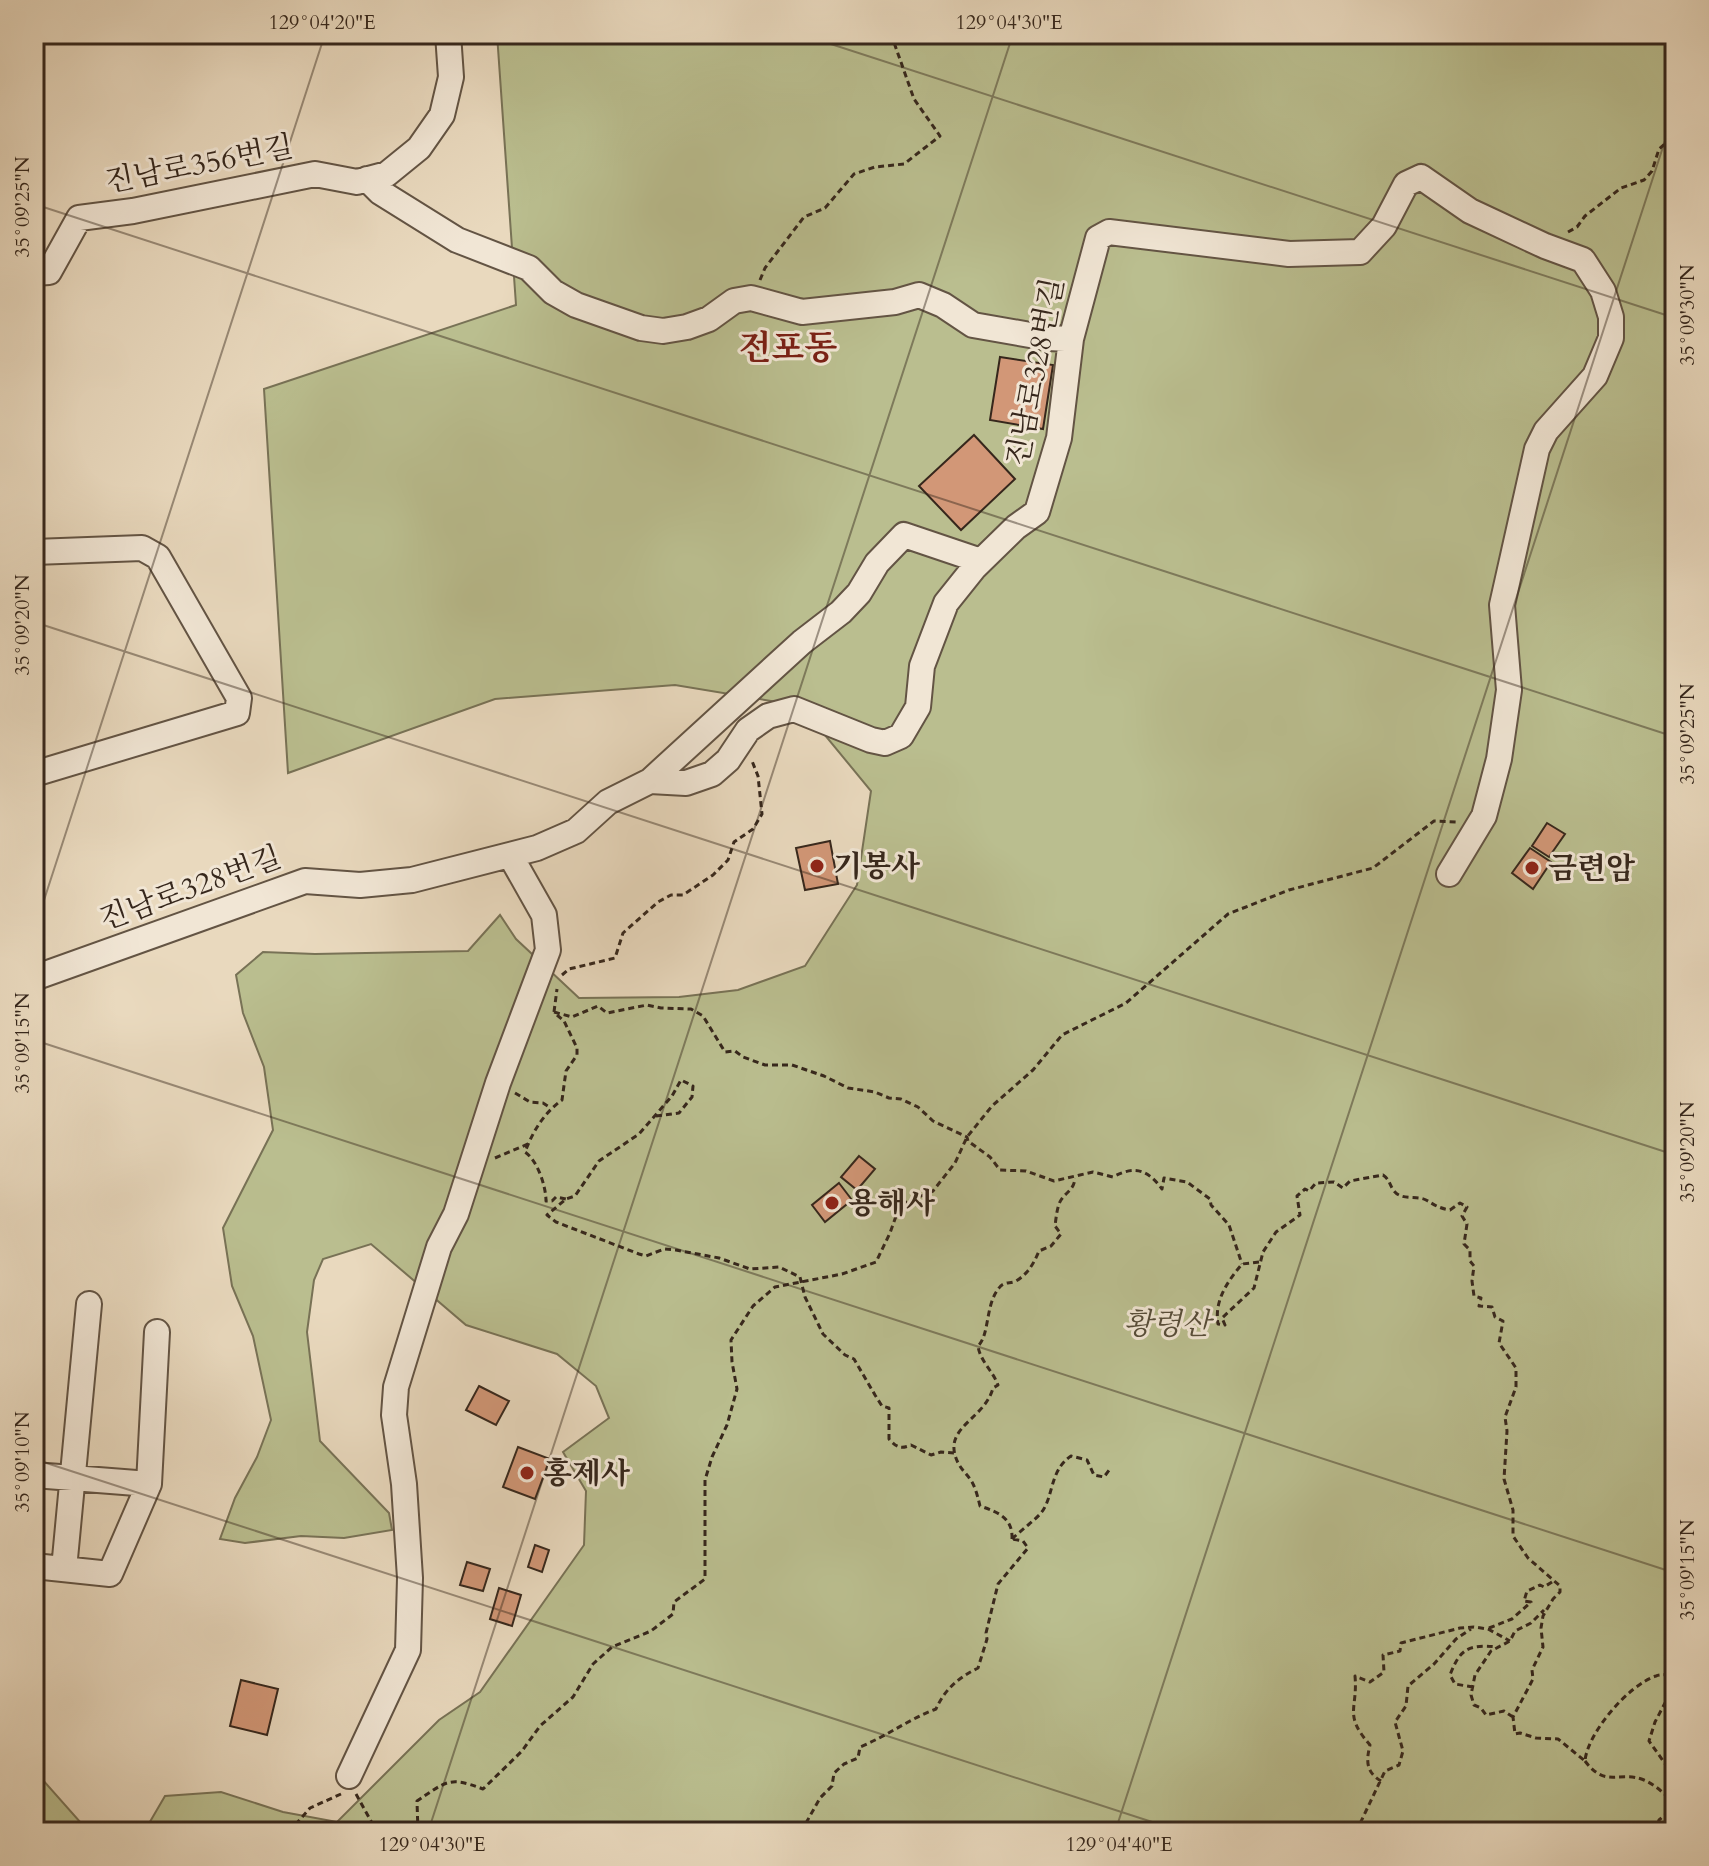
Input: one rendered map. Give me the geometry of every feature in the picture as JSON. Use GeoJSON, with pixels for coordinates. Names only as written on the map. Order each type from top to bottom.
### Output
{"type":"FeatureCollection","features":[{"type":"Feature","properties":{"kind":"street","name":"진남로356번길"},"geometry":{"type":"LineString","coordinates":[[34,273],[49,272],[79,218],[133,211],[315,174],[357,182],[387,174],[419,148],[442,115],[451,77],[448,34]]}},
{"type":"Feature","properties":{"kind":"street","name":"진남로328번길"},"geometry":{"type":"LineString","coordinates":[[34,978],[305,881],[360,885],[412,880],[537,848],[576,831],[608,802],[650,781],[686,783],[712,774],[728,760],[748,730],[768,716],[794,709],[871,740],[885,743],[901,736],[918,707],[922,666],[946,603],[981,561],[1016,527],[1037,512],[1059,438],[1071,339],[1098,238],[1109,232],[1289,254],[1360,252],[1384,226],[1406,184],[1421,177],[1470,211],[1583,260],[1603,291],[1611,317],[1611,338],[1595,376],[1546,431],[1537,449],[1502,605],[1509,690],[1499,759],[1480,823],[1449,874]]}},
{"type":"Feature","properties":{"kind":"street"},"geometry":{"type":"LineString","coordinates":[[367,179],[380,192],[457,240],[529,268],[553,292],[576,305],[641,328],[663,331],[687,327],[709,319],[734,301],[751,298],[802,312],[895,302],[919,295],[943,305],[973,325],[1047,338],[1071,339]]}},
{"type":"Feature","properties":{"kind":"street"},"geometry":{"type":"LineString","coordinates":[[650,781],[802,642],[841,612],[859,593],[877,563],[904,535],[981,561]]}},
{"type":"Feature","properties":{"kind":"street"},"geometry":{"type":"LineString","coordinates":[[34,552],[142,548],[158,557],[239,698],[237,713],[34,774]]}},
{"type":"Feature","properties":{"kind":"street"},"geometry":{"type":"LineString","coordinates":[[349,1776],[408,1650],[410,1578],[404,1484],[394,1415],[396,1387],[439,1247],[456,1214],[498,1083],[548,950],[544,915],[510,855]]}},
{"type":"Feature","properties":{"kind":"street"},"geometry":{"type":"LineString","coordinates":[[64,1569],[75,1478],[89,1304]]}},
{"type":"Feature","properties":{"kind":"street"},"geometry":{"type":"LineString","coordinates":[[34,1566],[110,1574],[149,1484],[157,1332]]}},
{"type":"Feature","properties":{"kind":"street"},"geometry":{"type":"LineString","coordinates":[[34,1475],[149,1484]]}},
{"type":"Feature","properties":{"kind":"path"},"geometry":{"type":"LineString","coordinates":[[751,298],[765,268],[804,217],[825,208],[854,174],[875,167],[904,164],[940,136],[914,99],[891,34]]}},
{"type":"Feature","properties":{"kind":"path"},"geometry":{"type":"LineString","coordinates":[[1545,246],[1577,227],[1585,216],[1621,188],[1644,180],[1652,171],[1659,149],[1675,135]]}},
{"type":"Feature","properties":{"kind":"path"},"geometry":{"type":"LineString","coordinates":[[554,1012],[560,977],[569,969],[615,958],[623,933],[658,902],[671,895],[683,895],[713,875],[728,860],[734,842],[753,829],[762,814],[762,797],[750,756],[748,730]]}},
{"type":"Feature","properties":{"kind":"path"},"geometry":{"type":"LineString","coordinates":[[418,1832],[417,1801],[444,1783],[460,1780],[483,1789],[522,1751],[540,1726],[573,1697],[593,1664],[612,1647],[651,1631],[673,1614],[674,1602],[705,1579],[705,1480],[727,1425],[737,1389],[731,1340],[753,1306],[775,1287],[842,1274],[876,1262],[900,1205],[933,1191],[955,1163],[967,1137],[992,1106],[1033,1070],[1062,1035],[1126,1003],[1228,914],[1289,890],[1373,868],[1434,821],[1480,823]]}},
{"type":"Feature","properties":{"kind":"path"},"geometry":{"type":"LineString","coordinates":[[554,1012],[572,1017],[598,1006],[607,1013],[647,1005],[691,1009],[703,1016],[725,1052],[735,1051],[765,1065],[792,1065],[848,1088],[901,1099],[918,1107],[933,1121],[967,1137],[1000,1170],[1026,1171],[1054,1181],[1093,1172],[1113,1177],[1134,1169],[1151,1174],[1162,1189],[1164,1178],[1187,1182],[1210,1199],[1211,1205],[1229,1225],[1242,1264]]}},
{"type":"Feature","properties":{"kind":"path"},"geometry":{"type":"LineString","coordinates":[[554,1012],[564,1021],[577,1048],[577,1055],[566,1071],[562,1100],[542,1119],[525,1152],[531,1156],[546,1188],[546,1201],[556,1197],[566,1199]]}},
{"type":"Feature","properties":{"kind":"path"},"geometry":{"type":"LineString","coordinates":[[656,1116],[679,1113],[689,1103],[693,1086],[681,1080],[672,1096],[639,1134],[599,1161],[575,1196],[566,1199],[547,1215],[556,1222],[646,1256],[664,1249],[676,1250],[719,1258],[750,1269],[779,1267],[800,1277],[805,1297],[823,1334],[845,1355],[854,1359],[882,1406],[889,1408],[889,1439],[902,1449],[911,1445],[931,1455],[954,1453]]}},
{"type":"Feature","properties":{"kind":"path"},"geometry":{"type":"LineString","coordinates":[[498,1083],[530,1102],[543,1103],[551,1108]]}},
{"type":"Feature","properties":{"kind":"path"},"geometry":{"type":"LineString","coordinates":[[471,1162],[494,1159],[528,1144]]}},
{"type":"Feature","properties":{"kind":"path"},"geometry":{"type":"LineString","coordinates":[[1259,1262],[1242,1264],[1223,1287],[1218,1324],[1225,1325],[1222,1318],[1254,1288],[1259,1262],[1276,1232],[1300,1215],[1297,1196],[1305,1189],[1309,1191],[1316,1183],[1334,1182],[1343,1188],[1350,1181],[1383,1175],[1400,1195],[1424,1198],[1437,1208],[1450,1210],[1460,1203],[1467,1207],[1462,1216],[1467,1224],[1464,1244],[1470,1250],[1470,1261],[1474,1266],[1474,1296],[1481,1298],[1479,1306],[1492,1307],[1495,1317],[1503,1321],[1499,1343],[1516,1368],[1516,1387],[1505,1417],[1504,1479],[1513,1510],[1513,1536],[1528,1558],[1560,1586],[1560,1592],[1547,1608],[1531,1623],[1515,1631],[1510,1641],[1497,1647],[1468,1647],[1456,1657],[1450,1675],[1455,1684],[1473,1687]]}},
{"type":"Feature","properties":{"kind":"path"},"geometry":{"type":"LineString","coordinates":[[1012,1539],[1012,1528],[1007,1519],[998,1512],[980,1506],[971,1480],[963,1473],[954,1453],[954,1439],[965,1422],[976,1417],[993,1388],[998,1385],[989,1367],[979,1357],[978,1346],[984,1340],[986,1315],[992,1300],[1005,1283],[1013,1283],[1026,1273],[1039,1251],[1051,1246],[1061,1234],[1055,1226],[1061,1200],[1069,1194],[1075,1178]]}},
{"type":"Feature","properties":{"kind":"path"},"geometry":{"type":"LineString","coordinates":[[1012,1539],[1040,1514],[1052,1479],[1063,1461],[1071,1456],[1087,1460],[1094,1475],[1104,1477],[1110,1469]]}},
{"type":"Feature","properties":{"kind":"path"},"geometry":{"type":"LineString","coordinates":[[788,1832],[806,1823],[820,1798],[832,1786],[834,1773],[858,1758],[860,1747],[888,1736],[895,1727],[936,1709],[943,1693],[957,1680],[978,1668],[998,1584],[1028,1548],[1023,1541],[1012,1539]]}},
{"type":"Feature","properties":{"kind":"path"},"geometry":{"type":"LineString","coordinates":[[1488,1629],[1512,1619],[1531,1602],[1524,1601],[1527,1591],[1540,1585],[1544,1587],[1555,1580]]}},
{"type":"Feature","properties":{"kind":"path"},"geometry":{"type":"LineString","coordinates":[[1547,1608],[1541,1628],[1543,1647],[1532,1670],[1533,1679],[1513,1717],[1515,1734],[1558,1739],[1585,1761],[1595,1774],[1613,1779],[1641,1779],[1657,1787],[1675,1806],[1659,1820],[1655,1832]]}},
{"type":"Feature","properties":{"kind":"path"},"geometry":{"type":"LineString","coordinates":[[1381,1781],[1374,1777],[1368,1767],[1370,1745],[1354,1724],[1355,1676],[1370,1682],[1377,1679],[1384,1672],[1383,1655],[1400,1651],[1401,1643],[1410,1640],[1474,1627],[1488,1629],[1510,1641]]}},
{"type":"Feature","properties":{"kind":"path"},"geometry":{"type":"LineString","coordinates":[[1356,1832],[1385,1771],[1399,1765],[1403,1751],[1395,1722],[1406,1706],[1408,1686],[1440,1659],[1456,1639],[1474,1627]]}},
{"type":"Feature","properties":{"kind":"path"},"geometry":{"type":"LineString","coordinates":[[1497,1647],[1475,1675],[1471,1695],[1474,1705],[1486,1715],[1504,1711],[1513,1717]]}},
{"type":"Feature","properties":{"kind":"path"},"geometry":{"type":"LineString","coordinates":[[1585,1761],[1586,1746],[1616,1705],[1656,1676],[1675,1674]]}},
{"type":"Feature","properties":{"kind":"path"},"geometry":{"type":"LineString","coordinates":[[1675,1684],[1655,1722],[1649,1741],[1675,1773]]}},
{"type":"Feature","properties":{"kind":"path"},"geometry":{"type":"LineString","coordinates":[[289,1832],[310,1808],[343,1793],[349,1776]]}},
{"type":"Feature","properties":{"kind":"path"},"geometry":{"type":"LineString","coordinates":[[349,1776],[377,1832]]}},
{"type":"Feature","properties":{"kind":"green space","name":"황령산"},"geometry":{"type":"Polygon","coordinates":[[[497,34],[1675,34],[1675,1832],[144,1832],[165,1796],[221,1792],[283,1812],[337,1822],[439,1720],[480,1692],[584,1545],[586,1491],[563,1452],[609,1418],[596,1386],[557,1354],[466,1325],[371,1244],[323,1259],[314,1280],[307,1332],[320,1441],[389,1513],[392,1530],[344,1538],[301,1536],[245,1543],[220,1539],[271,1420],[253,1336],[232,1286],[223,1228],[273,1130],[264,1067],[243,1013],[236,975],[263,952],[468,951],[500,915],[516,939],[579,998],[679,997],[738,990],[805,966],[857,885],[871,791],[801,706],[675,685],[495,699],[288,773],[264,389],[516,305],[497,34]]]}},
{"type":"Feature","properties":{"kind":"green space"},"geometry":{"type":"Polygon","coordinates":[[[34,1770],[89,1832],[34,1832],[34,1770]]]}},
{"type":"Feature","properties":{"kind":"building"},"geometry":{"type":"Polygon","coordinates":[[[1000,357],[1053,365],[1043,429],[990,420],[1000,357]]]}},
{"type":"Feature","properties":{"kind":"building"},"geometry":{"type":"Polygon","coordinates":[[[974,435],[1015,479],[961,530],[919,486],[974,435]]]}},
{"type":"Feature","properties":{"kind":"building"},"geometry":{"type":"Polygon","coordinates":[[[1547,823],[1565,834],[1549,857],[1532,846],[1547,823]]]}},
{"type":"Feature","properties":{"kind":"building","name":"기봉사"},"geometry":{"type":"Polygon","coordinates":[[[830,841],[838,884],[805,890],[796,848],[830,841]]]}},
{"type":"Feature","properties":{"kind":"building","name":"금련암"},"geometry":{"type":"Polygon","coordinates":[[[1530,848],[1551,862],[1533,889],[1512,873],[1530,848]]]}},
{"type":"Feature","properties":{"kind":"building"},"geometry":{"type":"Polygon","coordinates":[[[859,1156],[875,1169],[857,1190],[841,1177],[859,1156]]]}},
{"type":"Feature","properties":{"kind":"building","name":"용해사"},"geometry":{"type":"Polygon","coordinates":[[[839,1183],[852,1200],[825,1222],[812,1205],[839,1183]]]}},
{"type":"Feature","properties":{"kind":"building"},"geometry":{"type":"Polygon","coordinates":[[[479,1386],[509,1401],[496,1425],[466,1410],[479,1386]]]}},
{"type":"Feature","properties":{"kind":"building","name":"홍제사"},"geometry":{"type":"Polygon","coordinates":[[[518,1447],[550,1459],[535,1499],[503,1487],[518,1447]]]}},
{"type":"Feature","properties":{"kind":"building"},"geometry":{"type":"Polygon","coordinates":[[[535,1545],[549,1550],[542,1572],[528,1567],[535,1545]]]}},
{"type":"Feature","properties":{"kind":"building"},"geometry":{"type":"Polygon","coordinates":[[[467,1562],[490,1569],[483,1591],[460,1585],[467,1562]]]}},
{"type":"Feature","properties":{"kind":"building"},"geometry":{"type":"Polygon","coordinates":[[[499,1588],[521,1595],[512,1626],[490,1619],[499,1588]]]}},
{"type":"Feature","properties":{"kind":"building"},"geometry":{"type":"Polygon","coordinates":[[[241,1680],[278,1689],[267,1735],[230,1726],[241,1680]]]}},
{"type":"Feature","properties":{"kind":"place","name":"기봉사"},"geometry":{"type":"Point","coordinates":[817,866]}},
{"type":"Feature","properties":{"kind":"place","name":"금련암"},"geometry":{"type":"Point","coordinates":[1532,868]}},
{"type":"Feature","properties":{"kind":"place","name":"용해사"},"geometry":{"type":"Point","coordinates":[832,1203]}},
{"type":"Feature","properties":{"kind":"place","name":"홍제사"},"geometry":{"type":"Point","coordinates":[527,1473]}},
{"type":"Feature","properties":{"kind":"district","name":"전포동"},"geometry":{"type":"Point","coordinates":[788,347]}}]}
